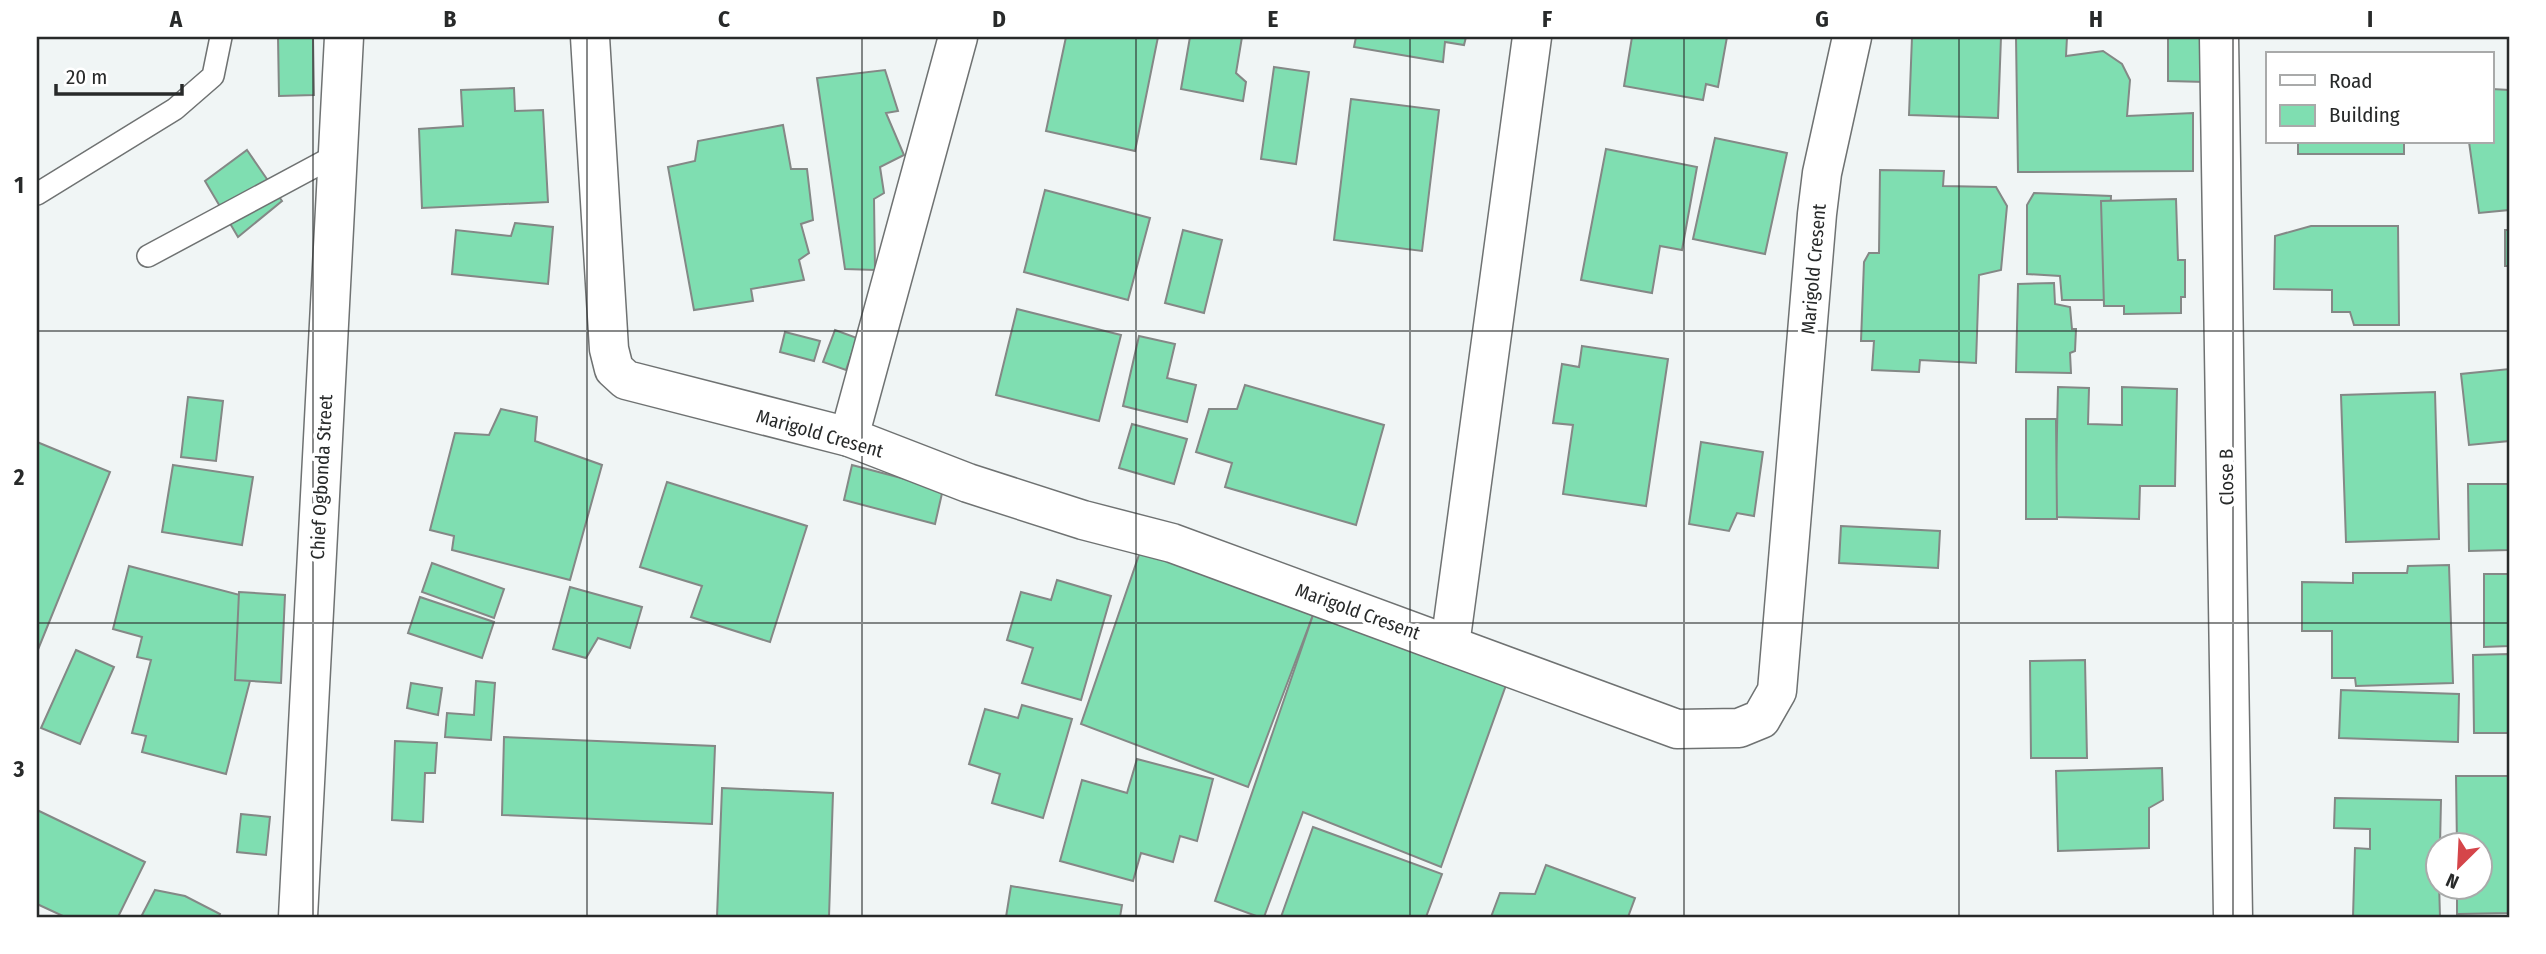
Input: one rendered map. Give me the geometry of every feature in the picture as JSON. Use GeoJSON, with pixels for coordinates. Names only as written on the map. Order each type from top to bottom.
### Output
{"type":"FeatureCollection","features":[{"type":"Feature","properties":{"kind":"street","name":"Chief Ogbonda Street"},"geometry":{"type":"LineString","coordinates":[[298,917],[344,37]]}},
{"type":"Feature","properties":{"kind":"street","name":"Marigold Cresent"},"geometry":{"type":"LineString","coordinates":[[590,37],[609,349],[614,369],[625,380],[849,437],[981,487],[1083,520],[1172,543],[1677,729],[1740,728],[1761,719],[1777,691],[1822,173],[1852,37]]}},
{"type":"Feature","properties":{"kind":"street"},"geometry":{"type":"LineString","coordinates":[[849,437],[958,37]]}},
{"type":"Feature","properties":{"kind":"street"},"geometry":{"type":"LineString","coordinates":[[1450,645],[1532,37]]}},
{"type":"Feature","properties":{"kind":"street","name":"Close B"},"geometry":{"type":"LineString","coordinates":[[2219,37],[2233,917]]}},
{"type":"Feature","properties":{"kind":"lane"},"geometry":{"type":"LineString","coordinates":[[37,194],[175,109],[213,76],[221,37]]}},
{"type":"Feature","properties":{"kind":"lane"},"geometry":{"type":"LineString","coordinates":[[148,256],[338,154]]}},
{"type":"Feature","properties":{"kind":"building"},"geometry":{"type":"Polygon","coordinates":[[[278,37],[313,37],[314,95],[279,96],[278,37]]]}},
{"type":"Feature","properties":{"kind":"building"},"geometry":{"type":"Polygon","coordinates":[[[1066,37],[1158,37],[1135,151],[1046,131],[1066,37]]]}},
{"type":"Feature","properties":{"kind":"building"},"geometry":{"type":"Polygon","coordinates":[[[1190,37],[1242,37],[1236,73],[1246,82],[1243,101],[1181,89],[1190,37]]]}},
{"type":"Feature","properties":{"kind":"building"},"geometry":{"type":"Polygon","coordinates":[[[1356,37],[1466,37],[1464,45],[1445,42],[1443,62],[1354,47],[1356,37]]]}},
{"type":"Feature","properties":{"kind":"building"},"geometry":{"type":"Polygon","coordinates":[[[1632,37],[1727,37],[1718,87],[1706,84],[1703,100],[1624,86],[1632,37]]]}},
{"type":"Feature","properties":{"kind":"building"},"geometry":{"type":"Polygon","coordinates":[[[1912,37],[2001,37],[1998,118],[1909,115],[1912,37]]]}},
{"type":"Feature","properties":{"kind":"building"},"geometry":{"type":"Polygon","coordinates":[[[2016,37],[2067,37],[2066,56],[2103,51],[2122,64],[2130,80],[2127,116],[2193,113],[2193,171],[2018,172],[2016,37]]]}},
{"type":"Feature","properties":{"kind":"building"},"geometry":{"type":"Polygon","coordinates":[[[2168,37],[2206,37],[2205,82],[2168,81],[2168,37]]]}},
{"type":"Feature","properties":{"kind":"building"},"geometry":{"type":"Polygon","coordinates":[[[1274,67],[1309,72],[1296,164],[1261,159],[1274,67]]]}},
{"type":"Feature","properties":{"kind":"building"},"geometry":{"type":"Polygon","coordinates":[[[885,70],[898,111],[886,113],[904,155],[880,167],[884,193],[874,199],[875,270],[845,269],[817,78],[885,70]]]}},
{"type":"Feature","properties":{"kind":"building"},"geometry":{"type":"Polygon","coordinates":[[[514,88],[515,111],[543,110],[548,202],[422,208],[419,129],[463,126],[461,90],[514,88]]]}},
{"type":"Feature","properties":{"kind":"building"},"geometry":{"type":"Polygon","coordinates":[[[2494,89],[2509,90],[2509,210],[2479,213],[2469,144],[2494,144],[2494,89]]]}},
{"type":"Feature","properties":{"kind":"building"},"geometry":{"type":"Polygon","coordinates":[[[1351,99],[1439,110],[1422,251],[1334,240],[1351,99]]]}},
{"type":"Feature","properties":{"kind":"building"},"geometry":{"type":"Polygon","coordinates":[[[783,125],[791,169],[807,169],[813,220],[801,224],[809,253],[799,260],[804,280],[751,289],[753,301],[694,310],[668,167],[695,161],[698,141],[783,125]]]}},
{"type":"Feature","properties":{"kind":"building"},"geometry":{"type":"Polygon","coordinates":[[[1715,138],[1787,153],[1765,254],[1693,239],[1715,138]]]}},
{"type":"Feature","properties":{"kind":"building"},"geometry":{"type":"Polygon","coordinates":[[[2298,144],[2404,144],[2404,154],[2298,154],[2298,144]]]}},
{"type":"Feature","properties":{"kind":"building"},"geometry":{"type":"Polygon","coordinates":[[[1606,149],[1697,167],[1682,250],[1660,246],[1652,293],[1581,280],[1606,149]]]}},
{"type":"Feature","properties":{"kind":"building"},"geometry":{"type":"Polygon","coordinates":[[[247,150],[282,201],[238,237],[205,181],[247,150]]]}},
{"type":"Feature","properties":{"kind":"building"},"geometry":{"type":"Polygon","coordinates":[[[1880,170],[1944,171],[1943,186],[1996,187],[2007,206],[2001,270],[1979,275],[1976,363],[1920,360],[1919,372],[1872,370],[1874,341],[1861,341],[1864,262],[1869,253],[1879,253],[1880,170]]]}},
{"type":"Feature","properties":{"kind":"building"},"geometry":{"type":"Polygon","coordinates":[[[1045,190],[1150,218],[1128,300],[1024,272],[1045,190]]]}},
{"type":"Feature","properties":{"kind":"building"},"geometry":{"type":"Polygon","coordinates":[[[2034,193],[2111,196],[2107,300],[2062,300],[2060,276],[2027,274],[2027,205],[2034,193]]]}},
{"type":"Feature","properties":{"kind":"building"},"geometry":{"type":"Polygon","coordinates":[[[2176,199],[2178,260],[2185,260],[2185,297],[2181,297],[2181,313],[2124,314],[2124,306],[2104,306],[2101,201],[2176,199]]]}},
{"type":"Feature","properties":{"kind":"building"},"geometry":{"type":"Polygon","coordinates":[[[515,223],[553,227],[548,284],[452,274],[456,230],[511,236],[515,223]]]}},
{"type":"Feature","properties":{"kind":"building"},"geometry":{"type":"Polygon","coordinates":[[[2311,226],[2398,226],[2399,325],[2354,325],[2350,312],[2332,312],[2332,290],[2274,289],[2275,236],[2311,226]]]}},
{"type":"Feature","properties":{"kind":"building"},"geometry":{"type":"Polygon","coordinates":[[[1183,230],[1222,240],[1204,313],[1165,303],[1183,230]]]}},
{"type":"Feature","properties":{"kind":"building"},"geometry":{"type":"Polygon","coordinates":[[[2505,230],[2509,230],[2509,266],[2505,266],[2505,230]]]}},
{"type":"Feature","properties":{"kind":"building"},"geometry":{"type":"Polygon","coordinates":[[[2054,283],[2055,304],[2070,307],[2072,329],[2076,329],[2075,351],[2070,353],[2071,373],[2016,372],[2018,284],[2054,283]]]}},
{"type":"Feature","properties":{"kind":"building"},"geometry":{"type":"Polygon","coordinates":[[[1017,309],[1121,335],[1099,421],[996,395],[1017,309]]]}},
{"type":"Feature","properties":{"kind":"building"},"geometry":{"type":"Polygon","coordinates":[[[835,330],[857,338],[846,370],[823,362],[835,330]]]}},
{"type":"Feature","properties":{"kind":"building"},"geometry":{"type":"Polygon","coordinates":[[[785,332],[820,341],[814,361],[780,352],[785,332]]]}},
{"type":"Feature","properties":{"kind":"building"},"geometry":{"type":"Polygon","coordinates":[[[1139,336],[1175,344],[1167,378],[1196,385],[1187,422],[1123,406],[1139,336]]]}},
{"type":"Feature","properties":{"kind":"building"},"geometry":{"type":"Polygon","coordinates":[[[1582,346],[1668,359],[1646,506],[1563,494],[1573,425],[1553,423],[1562,364],[1579,367],[1582,346]]]}},
{"type":"Feature","properties":{"kind":"building"},"geometry":{"type":"Polygon","coordinates":[[[2509,369],[2509,441],[2469,445],[2461,374],[2509,369]]]}},
{"type":"Feature","properties":{"kind":"building"},"geometry":{"type":"Polygon","coordinates":[[[1245,385],[1384,425],[1356,525],[1225,487],[1232,463],[1196,452],[1209,409],[1237,409],[1245,385]]]}},
{"type":"Feature","properties":{"kind":"building"},"geometry":{"type":"Polygon","coordinates":[[[2058,387],[2089,388],[2088,424],[2122,425],[2122,387],[2177,389],[2175,486],[2140,486],[2139,519],[2055,517],[2058,387]]]}},
{"type":"Feature","properties":{"kind":"building"},"geometry":{"type":"Polygon","coordinates":[[[2435,392],[2439,539],[2346,542],[2341,395],[2435,392]]]}},
{"type":"Feature","properties":{"kind":"building"},"geometry":{"type":"Polygon","coordinates":[[[188,397],[223,401],[216,461],[181,457],[188,397]]]}},
{"type":"Feature","properties":{"kind":"building"},"geometry":{"type":"Polygon","coordinates":[[[501,409],[537,417],[535,441],[602,465],[570,580],[452,550],[454,536],[430,530],[455,433],[489,435],[501,409]]]}},
{"type":"Feature","properties":{"kind":"building"},"geometry":{"type":"Polygon","coordinates":[[[2026,419],[2056,419],[2057,519],[2026,519],[2026,419]]]}},
{"type":"Feature","properties":{"kind":"building"},"geometry":{"type":"Polygon","coordinates":[[[1132,424],[1187,439],[1174,484],[1119,468],[1132,424]]]}},
{"type":"Feature","properties":{"kind":"building"},"geometry":{"type":"Polygon","coordinates":[[[37,442],[110,472],[37,652],[37,442]]]}},
{"type":"Feature","properties":{"kind":"building"},"geometry":{"type":"Polygon","coordinates":[[[1701,442],[1763,452],[1754,516],[1737,513],[1729,531],[1689,524],[1701,442]]]}},
{"type":"Feature","properties":{"kind":"building"},"geometry":{"type":"Polygon","coordinates":[[[173,465],[253,477],[242,545],[162,532],[173,465]]]}},
{"type":"Feature","properties":{"kind":"building"},"geometry":{"type":"Polygon","coordinates":[[[852,465],[943,489],[935,524],[844,500],[852,465]]]}},
{"type":"Feature","properties":{"kind":"building"},"geometry":{"type":"Polygon","coordinates":[[[667,482],[807,526],[770,642],[691,617],[702,586],[640,567],[667,482]]]}},
{"type":"Feature","properties":{"kind":"building"},"geometry":{"type":"Polygon","coordinates":[[[2468,484],[2509,484],[2509,550],[2469,551],[2468,484]]]}},
{"type":"Feature","properties":{"kind":"building"},"geometry":{"type":"Polygon","coordinates":[[[1841,526],[1940,531],[1938,568],[1839,563],[1841,526]]]}},
{"type":"Feature","properties":{"kind":"building"},"geometry":{"type":"Polygon","coordinates":[[[1141,549],[1313,615],[1248,787],[1081,724],[1141,549]]]}},
{"type":"Feature","properties":{"kind":"building"},"geometry":{"type":"Polygon","coordinates":[[[432,563],[504,589],[494,618],[422,592],[432,563]]]}},
{"type":"Feature","properties":{"kind":"building"},"geometry":{"type":"Polygon","coordinates":[[[2449,565],[2453,683],[2356,686],[2355,678],[2332,678],[2332,631],[2302,631],[2302,582],[2353,583],[2353,573],[2407,573],[2408,566],[2449,565]]]}},
{"type":"Feature","properties":{"kind":"building"},"geometry":{"type":"Polygon","coordinates":[[[129,566],[270,603],[226,774],[142,752],[146,736],[132,733],[151,660],[137,657],[142,637],[113,629],[129,566]]]}},
{"type":"Feature","properties":{"kind":"building"},"geometry":{"type":"Polygon","coordinates":[[[2484,574],[2509,574],[2509,646],[2484,647],[2484,574]]]}},
{"type":"Feature","properties":{"kind":"building"},"geometry":{"type":"Polygon","coordinates":[[[1057,580],[1111,596],[1081,700],[1022,683],[1033,648],[1007,640],[1021,592],[1051,600],[1057,580]]]}},
{"type":"Feature","properties":{"kind":"building"},"geometry":{"type":"Polygon","coordinates":[[[570,587],[642,607],[630,648],[598,638],[586,658],[553,649],[570,587]]]}},
{"type":"Feature","properties":{"kind":"building"},"geometry":{"type":"Polygon","coordinates":[[[239,592],[285,595],[281,683],[235,680],[239,592]]]}},
{"type":"Feature","properties":{"kind":"building"},"geometry":{"type":"Polygon","coordinates":[[[420,597],[494,622],[482,658],[408,633],[420,597]]]}},
{"type":"Feature","properties":{"kind":"building"},"geometry":{"type":"Polygon","coordinates":[[[1313,615],[1506,685],[1441,867],[1303,812],[1264,917],[1259,917],[1215,901],[1313,615]]]}},
{"type":"Feature","properties":{"kind":"building"},"geometry":{"type":"Polygon","coordinates":[[[76,650],[114,667],[80,744],[41,728],[76,650]]]}},
{"type":"Feature","properties":{"kind":"building"},"geometry":{"type":"Polygon","coordinates":[[[2509,654],[2509,733],[2474,733],[2473,655],[2509,654]]]}},
{"type":"Feature","properties":{"kind":"building"},"geometry":{"type":"Polygon","coordinates":[[[2085,660],[2087,758],[2031,758],[2030,661],[2085,660]]]}},
{"type":"Feature","properties":{"kind":"building"},"geometry":{"type":"Polygon","coordinates":[[[476,681],[495,683],[491,740],[445,737],[447,713],[474,715],[476,681]]]}},
{"type":"Feature","properties":{"kind":"building"},"geometry":{"type":"Polygon","coordinates":[[[411,683],[442,688],[438,715],[407,708],[411,683]]]}},
{"type":"Feature","properties":{"kind":"building"},"geometry":{"type":"Polygon","coordinates":[[[2341,690],[2459,694],[2458,742],[2339,738],[2341,690]]]}},
{"type":"Feature","properties":{"kind":"building"},"geometry":{"type":"Polygon","coordinates":[[[1022,705],[1072,719],[1043,818],[992,803],[1000,774],[969,764],[985,709],[1018,718],[1022,705]]]}},
{"type":"Feature","properties":{"kind":"building"},"geometry":{"type":"Polygon","coordinates":[[[504,737],[715,746],[712,824],[502,815],[504,737]]]}},
{"type":"Feature","properties":{"kind":"building"},"geometry":{"type":"Polygon","coordinates":[[[395,741],[437,743],[435,773],[425,773],[423,822],[392,820],[395,741]]]}},
{"type":"Feature","properties":{"kind":"building"},"geometry":{"type":"Polygon","coordinates":[[[1137,759],[1213,779],[1197,841],[1180,836],[1173,862],[1141,853],[1133,881],[1060,861],[1082,780],[1127,793],[1137,759]]]}},
{"type":"Feature","properties":{"kind":"building"},"geometry":{"type":"Polygon","coordinates":[[[2162,768],[2163,800],[2149,808],[2149,848],[2058,851],[2056,771],[2162,768]]]}},
{"type":"Feature","properties":{"kind":"building"},"geometry":{"type":"Polygon","coordinates":[[[2456,776],[2509,776],[2509,913],[2457,914],[2457,902],[2494,902],[2494,832],[2457,832],[2456,776]]]}},
{"type":"Feature","properties":{"kind":"building"},"geometry":{"type":"Polygon","coordinates":[[[722,788],[833,793],[829,917],[717,917],[722,788]]]}},
{"type":"Feature","properties":{"kind":"building"},"geometry":{"type":"Polygon","coordinates":[[[2335,798],[2441,800],[2440,832],[2424,832],[2424,902],[2440,902],[2440,917],[2353,917],[2355,848],[2370,849],[2370,829],[2334,828],[2335,798]]]}},
{"type":"Feature","properties":{"kind":"building"},"geometry":{"type":"Polygon","coordinates":[[[37,810],[145,862],[118,917],[65,917],[37,904],[37,810]]]}},
{"type":"Feature","properties":{"kind":"building"},"geometry":{"type":"Polygon","coordinates":[[[241,814],[270,817],[266,855],[237,852],[241,814]]]}},
{"type":"Feature","properties":{"kind":"building"},"geometry":{"type":"Polygon","coordinates":[[[1313,827],[1442,874],[1426,917],[1281,917],[1313,827]]]}},
{"type":"Feature","properties":{"kind":"building"},"geometry":{"type":"Polygon","coordinates":[[[1546,865],[1635,898],[1628,917],[1491,917],[1500,893],[1535,894],[1546,865]]]}},
{"type":"Feature","properties":{"kind":"building"},"geometry":{"type":"Polygon","coordinates":[[[1011,886],[1122,905],[1120,917],[1006,917],[1011,886]]]}},
{"type":"Feature","properties":{"kind":"building"},"geometry":{"type":"Polygon","coordinates":[[[155,890],[185,896],[220,914],[219,917],[141,917],[155,890]]]}}]}
